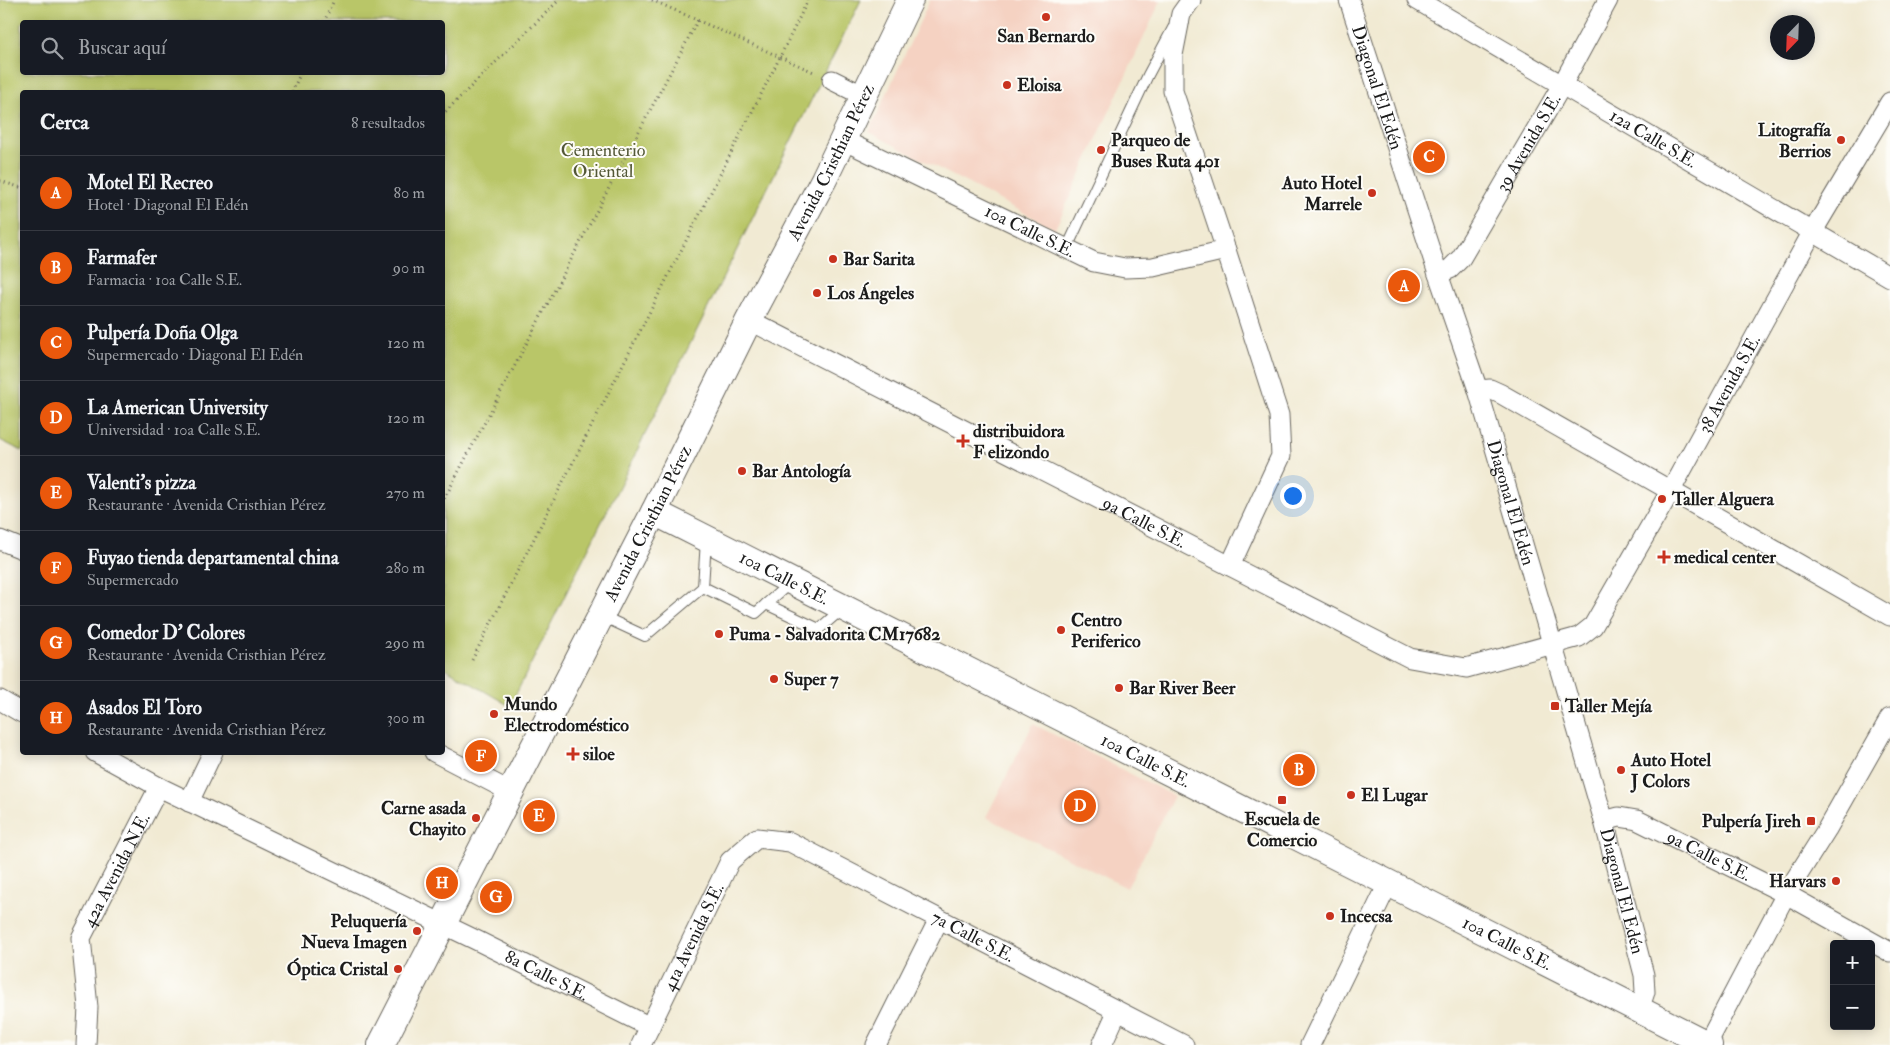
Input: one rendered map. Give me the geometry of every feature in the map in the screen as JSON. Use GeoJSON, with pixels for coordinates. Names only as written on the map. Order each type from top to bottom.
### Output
{"type":"FeatureCollection","features":[{"type":"Feature","properties":{"kind":"street","name":"Avenida Cristhian Pérez"},"geometry":{"type":"LineString","coordinates":[[381,1045],[654,512],[749,320],[843,140],[910,0]]}},
{"type":"Feature","properties":{"kind":"street","name":"Diagonal El Edén"},"geometry":{"type":"LineString","coordinates":[[1349,0],[1438,274],[1478,390],[1604,821],[1644,975],[1645,992],[1639,1010]]}},
{"type":"Feature","properties":{"kind":"street","name":"12a Calle S.E."},"geometry":{"type":"LineString","coordinates":[[1417,0],[1890,277]]}},
{"type":"Feature","properties":{"kind":"street","name":"39 Avenida S.E."},"geometry":{"type":"LineString","coordinates":[[1438,274],[1450,269],[1461,258],[1562,85],[1608,0]]}},
{"type":"Feature","properties":{"kind":"street"},"geometry":{"type":"LineString","coordinates":[[1186,7],[1173,55],[1173,91],[1279,415],[1281,456],[1230,566]]}},
{"type":"Feature","properties":{"kind":"street"},"geometry":{"type":"LineString","coordinates":[[832,80],[864,96]]}},
{"type":"Feature","properties":{"kind":"street","name":"38 Avenida S.E."},"geometry":{"type":"LineString","coordinates":[[1551,645],[1579,637],[1592,626],[1671,490],[1813,231],[1890,102]]}},
{"type":"Feature","properties":{"kind":"street","name":"10a Calle S.E."},"geometry":{"type":"LineString","coordinates":[[843,140],[1094,262],[1125,268],[1153,267],[1226,250]]}},
{"type":"Feature","properties":{"kind":"street","name":"9a Calle S.E."},"geometry":{"type":"LineString","coordinates":[[749,320],[1410,658],[1466,668],[1551,645]]}},
{"type":"Feature","properties":{"kind":"street"},"geometry":{"type":"LineString","coordinates":[[1478,390],[1490,389],[1501,394],[1890,616]]}},
{"type":"Feature","properties":{"kind":"street","name":"10a Calle S.E."},"geometry":{"type":"LineString","coordinates":[[654,512],[1639,1010]]}},
{"type":"Feature","properties":{"kind":"street"},"geometry":{"type":"LineString","coordinates":[[0,540],[20,548]]}},
{"type":"Feature","properties":{"kind":"street"},"geometry":{"type":"LineString","coordinates":[[0,700],[20,711]]}},
{"type":"Feature","properties":{"kind":"street"},"geometry":{"type":"LineString","coordinates":[[1639,1010],[1708,1045],[1786,894],[1827,829],[1890,718]]}},
{"type":"Feature","properties":{"kind":"street","name":"8a Calle S.E."},"geometry":{"type":"LineString","coordinates":[[100,755],[189,802],[443,924],[650,1027]]}},
{"type":"Feature","properties":{"kind":"street"},"geometry":{"type":"LineString","coordinates":[[189,802],[212,755]]}},
{"type":"Feature","properties":{"kind":"street"},"geometry":{"type":"LineString","coordinates":[[440,755],[511,792]]}},
{"type":"Feature","properties":{"kind":"street","name":"42a Avenida N.E."},"geometry":{"type":"LineString","coordinates":[[86,1045],[88,1007],[81,938],[159,787]]}},
{"type":"Feature","properties":{"kind":"street","name":"9a Calle S.E."},"geometry":{"type":"LineString","coordinates":[[1604,821],[1619,817],[1637,820],[1786,894],[1890,952]]}},
{"type":"Feature","properties":{"kind":"street","name":"7a Calle S.E."},"geometry":{"type":"LineString","coordinates":[[757,838],[790,842],[1184,1045]]}},
{"type":"Feature","properties":{"kind":"street","name":"41a Avenida S.E."},"geometry":{"type":"LineString","coordinates":[[641,1045],[730,862],[757,838]]}},
{"type":"Feature","properties":{"kind":"street"},"geometry":{"type":"LineString","coordinates":[[1310,1045],[1389,882]]}},
{"type":"Feature","properties":{"kind":"street"},"geometry":{"type":"LineString","coordinates":[[876,1045],[939,919]]}},
{"type":"Feature","properties":{"kind":"street"},"geometry":{"type":"LineString","coordinates":[[1102,1045],[1117,1012]]}},
{"type":"Feature","properties":{"kind":"lane"},"geometry":{"type":"LineString","coordinates":[[1066,250],[1148,75],[1186,7]]}},
{"type":"Feature","properties":{"kind":"lane"},"geometry":{"type":"LineString","coordinates":[[601,616],[645,636],[703,588],[706,539]]}},
{"type":"Feature","properties":{"kind":"lane"},"geometry":{"type":"LineString","coordinates":[[703,588],[756,613],[792,582]]}},
{"type":"Feature","properties":{"kind":"lane"},"geometry":{"type":"LineString","coordinates":[[766,604],[820,629],[843,608]]}},
{"type":"Feature","properties":{"kind":"path"},"geometry":{"type":"LineString","coordinates":[[325,20],[334,0]]}},
{"type":"Feature","properties":{"kind":"path"},"geometry":{"type":"LineString","coordinates":[[445,112],[559,0]]}},
{"type":"Feature","properties":{"kind":"path"},"geometry":{"type":"LineString","coordinates":[[652,0],[832,80]]}},
{"type":"Feature","properties":{"kind":"path"},"geometry":{"type":"LineString","coordinates":[[472,660],[808,0]]}},
{"type":"Feature","properties":{"kind":"path"},"geometry":{"type":"LineString","coordinates":[[445,497],[698,20]]}},
{"type":"Feature","properties":{"kind":"path"},"geometry":{"type":"LineString","coordinates":[[293,90],[300,75]]}},
{"type":"Feature","properties":{"kind":"path"},"geometry":{"type":"LineString","coordinates":[[0,181],[20,187]]}},
{"type":"Feature","properties":{"kind":"shaded area"},"geometry":{"type":"Polygon","coordinates":[[[930,0],[1161,0],[1055,229],[869,132],[930,0]]]}},
{"type":"Feature","properties":{"kind":"shaded area"},"geometry":{"type":"Polygon","coordinates":[[[1033,724],[1174,796],[1127,888],[986,817],[1033,724]]]}},
{"type":"Feature","properties":{"kind":"green space","name":"Cementerio Oriental"},"geometry":{"type":"Polygon","coordinates":[[[0,0],[861,0],[510,706],[445,668],[445,90],[20,90],[20,450],[0,440],[0,0]]]}},
{"type":"Feature","properties":{"kind":"place","name":"San Bernardo"},"geometry":{"type":"Point","coordinates":[1046,17]}},
{"type":"Feature","properties":{"kind":"place","name":"Eloisa"},"geometry":{"type":"Point","coordinates":[1007,85]}},
{"type":"Feature","properties":{"kind":"place","name":"Litografía Berrios"},"geometry":{"type":"Point","coordinates":[1841,140]}},
{"type":"Feature","properties":{"kind":"place","name":"Parqueo de Buses Ruta 401"},"geometry":{"type":"Point","coordinates":[1101,150]}},
{"type":"Feature","properties":{"kind":"place","name":"Pulpería Doña Olga"},"geometry":{"type":"Point","coordinates":[1429,157]}},
{"type":"Feature","properties":{"kind":"place","name":"Auto Hotel Marrele"},"geometry":{"type":"Point","coordinates":[1372,193]}},
{"type":"Feature","properties":{"kind":"place","name":"Bar Sarita"},"geometry":{"type":"Point","coordinates":[833,259]}},
{"type":"Feature","properties":{"kind":"place","name":"Motel El Recreo"},"geometry":{"type":"Point","coordinates":[1404,286]}},
{"type":"Feature","properties":{"kind":"place","name":"Los Ángeles"},"geometry":{"type":"Point","coordinates":[817,293]}},
{"type":"Feature","properties":{"kind":"place","name":"distribuidora F elizondo"},"geometry":{"type":"Point","coordinates":[963,441]}},
{"type":"Feature","properties":{"kind":"place","name":"Bar Antología"},"geometry":{"type":"Point","coordinates":[742,471]}},
{"type":"Feature","properties":{"kind":"place","name":"Taller Alguera"},"geometry":{"type":"Point","coordinates":[1662,499]}},
{"type":"Feature","properties":{"kind":"place","name":"medical center"},"geometry":{"type":"Point","coordinates":[1664,557]}},
{"type":"Feature","properties":{"kind":"place","name":"Centro Periferico"},"geometry":{"type":"Point","coordinates":[1061,630]}},
{"type":"Feature","properties":{"kind":"place","name":"Puma - Salvadorita CM17682"},"geometry":{"type":"Point","coordinates":[719,634]}},
{"type":"Feature","properties":{"kind":"place","name":"Super 7"},"geometry":{"type":"Point","coordinates":[774,679]}},
{"type":"Feature","properties":{"kind":"place","name":"Bar River Beer"},"geometry":{"type":"Point","coordinates":[1119,688]}},
{"type":"Feature","properties":{"kind":"place","name":"Taller Mejía"},"geometry":{"type":"Point","coordinates":[1555,706]}},
{"type":"Feature","properties":{"kind":"place","name":"Mundo Electrodoméstico"},"geometry":{"type":"Point","coordinates":[494,714]}},
{"type":"Feature","properties":{"kind":"place","name":"siloe"},"geometry":{"type":"Point","coordinates":[573,754]}},
{"type":"Feature","properties":{"kind":"place","name":"Fuyao tienda departamental china"},"geometry":{"type":"Point","coordinates":[481,756]}},
{"type":"Feature","properties":{"kind":"place","name":"Farmafer"},"geometry":{"type":"Point","coordinates":[1299,770]}},
{"type":"Feature","properties":{"kind":"place","name":"Auto Hotel J Colors"},"geometry":{"type":"Point","coordinates":[1621,770]}},
{"type":"Feature","properties":{"kind":"place","name":"El Lugar"},"geometry":{"type":"Point","coordinates":[1351,795]}},
{"type":"Feature","properties":{"kind":"place","name":"Escuela de Comercio"},"geometry":{"type":"Point","coordinates":[1282,800]}},
{"type":"Feature","properties":{"kind":"place","name":"La American University"},"geometry":{"type":"Point","coordinates":[1080,806]}},
{"type":"Feature","properties":{"kind":"place","name":"Valenti's pizza"},"geometry":{"type":"Point","coordinates":[539,816]}},
{"type":"Feature","properties":{"kind":"place","name":"Carne asada Chayito"},"geometry":{"type":"Point","coordinates":[476,818]}},
{"type":"Feature","properties":{"kind":"place","name":"Pulpería Jireh"},"geometry":{"type":"Point","coordinates":[1811,821]}},
{"type":"Feature","properties":{"kind":"place","name":"Harvars"},"geometry":{"type":"Point","coordinates":[1836,881]}},
{"type":"Feature","properties":{"kind":"place","name":"Asados El Toro"},"geometry":{"type":"Point","coordinates":[442,883]}},
{"type":"Feature","properties":{"kind":"place","name":"Comedor D' Colores"},"geometry":{"type":"Point","coordinates":[496,897]}},
{"type":"Feature","properties":{"kind":"place","name":"Incecsa"},"geometry":{"type":"Point","coordinates":[1330,916]}},
{"type":"Feature","properties":{"kind":"place","name":"Peluquería Nueva Imagen"},"geometry":{"type":"Point","coordinates":[417,931]}},
{"type":"Feature","properties":{"kind":"place","name":"Óptica Cristal"},"geometry":{"type":"Point","coordinates":[398,969]}}]}
